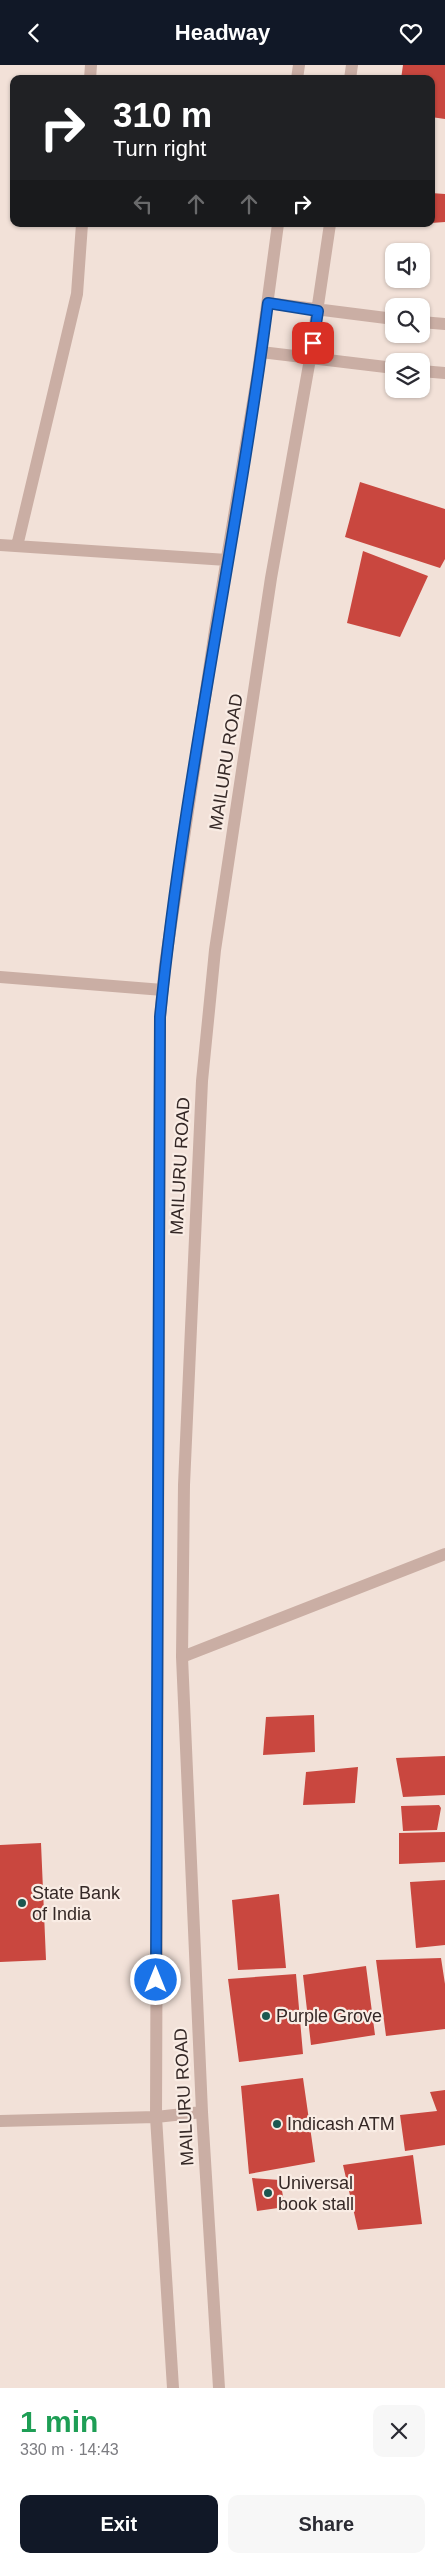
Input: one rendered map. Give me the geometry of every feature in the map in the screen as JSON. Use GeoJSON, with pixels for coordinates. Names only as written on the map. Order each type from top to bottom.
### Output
{"type":"FeatureCollection","features":[{"type":"Feature","properties":{"kind":"street"},"geometry":{"type":"LineString","coordinates":[[17,546],[77,294],[82,227]]}},
{"type":"Feature","properties":{"kind":"street"},"geometry":{"type":"LineString","coordinates":[[172,2388],[156,2117],[160,1027],[163,990],[227,560],[261,352],[278,227]]}},
{"type":"Feature","properties":{"kind":"street","name":"MAILURU ROAD"},"geometry":{"type":"LineString","coordinates":[[219,2388],[202,2112],[182,1657],[184,1485],[202,1081],[215,950],[272,578],[318,311],[330,227]]}},
{"type":"Feature","properties":{"kind":"street"},"geometry":{"type":"LineString","coordinates":[[268,303],[318,311],[385,318]]}},
{"type":"Feature","properties":{"kind":"street"},"geometry":{"type":"LineString","coordinates":[[430,323],[445,324]]}},
{"type":"Feature","properties":{"kind":"street"},"geometry":{"type":"LineString","coordinates":[[261,352],[385,367]]}},
{"type":"Feature","properties":{"kind":"street"},"geometry":{"type":"LineString","coordinates":[[430,372],[445,373]]}},
{"type":"Feature","properties":{"kind":"street"},"geometry":{"type":"LineString","coordinates":[[0,545],[227,560]]}},
{"type":"Feature","properties":{"kind":"street"},"geometry":{"type":"LineString","coordinates":[[0,977],[163,990]]}},
{"type":"Feature","properties":{"kind":"street"},"geometry":{"type":"LineString","coordinates":[[182,1657],[445,1555]]}},
{"type":"Feature","properties":{"kind":"street"},"geometry":{"type":"LineString","coordinates":[[0,2121],[156,2117],[202,2112]]}},
{"type":"Feature","properties":{"kind":"building"},"geometry":{"type":"Polygon","coordinates":[[[403,65],[445,65],[445,119],[435,118],[435,75],[402,75],[403,65]]]}},
{"type":"Feature","properties":{"kind":"building"},"geometry":{"type":"Polygon","coordinates":[[[435,193],[445,194],[445,222],[435,223],[435,193]]]}},
{"type":"Feature","properties":{"kind":"building"},"geometry":{"type":"Polygon","coordinates":[[[360,482],[445,509],[445,559],[440,568],[345,537],[360,482]]]}},
{"type":"Feature","properties":{"kind":"building"},"geometry":{"type":"Polygon","coordinates":[[[363,551],[428,576],[400,637],[347,623],[363,551]]]}},
{"type":"Feature","properties":{"kind":"building"},"geometry":{"type":"Polygon","coordinates":[[[314,1715],[315,1752],[263,1755],[266,1717],[314,1715]]]}},
{"type":"Feature","properties":{"kind":"building"},"geometry":{"type":"Polygon","coordinates":[[[445,1756],[445,1795],[403,1797],[396,1758],[445,1756]]]}},
{"type":"Feature","properties":{"kind":"building"},"geometry":{"type":"Polygon","coordinates":[[[358,1767],[355,1803],[303,1805],[306,1772],[358,1767]]]}},
{"type":"Feature","properties":{"kind":"building"},"geometry":{"type":"Polygon","coordinates":[[[439,1805],[441,1808],[437,1830],[403,1831],[401,1806],[439,1805]]]}},
{"type":"Feature","properties":{"kind":"building"},"geometry":{"type":"Polygon","coordinates":[[[445,1832],[445,1862],[399,1864],[399,1833],[445,1832]]]}},
{"type":"Feature","properties":{"kind":"building","name":"State Bank of India"},"geometry":{"type":"Polygon","coordinates":[[[41,1843],[46,1960],[0,1962],[0,1845],[41,1843]]]}},
{"type":"Feature","properties":{"kind":"building"},"geometry":{"type":"Polygon","coordinates":[[[445,1880],[445,1945],[416,1948],[410,1882],[445,1880]]]}},
{"type":"Feature","properties":{"kind":"building"},"geometry":{"type":"Polygon","coordinates":[[[279,1894],[286,1968],[238,1970],[232,1900],[279,1894]]]}},
{"type":"Feature","properties":{"kind":"building"},"geometry":{"type":"Polygon","coordinates":[[[441,1958],[445,1984],[445,2029],[386,2036],[376,1960],[441,1958]]]}},
{"type":"Feature","properties":{"kind":"building"},"geometry":{"type":"Polygon","coordinates":[[[366,1966],[375,2035],[311,2045],[303,1975],[366,1966]]]}},
{"type":"Feature","properties":{"kind":"building","name":"Purple Grove"},"geometry":{"type":"Polygon","coordinates":[[[296,1974],[303,2054],[239,2062],[228,1979],[296,1974]]]}},
{"type":"Feature","properties":{"kind":"building","name":"Indicash ATM"},"geometry":{"type":"Polygon","coordinates":[[[303,2078],[315,2162],[249,2174],[241,2086],[303,2078]]]}},
{"type":"Feature","properties":{"kind":"building"},"geometry":{"type":"Polygon","coordinates":[[[445,2090],[445,2145],[405,2151],[400,2115],[437,2111],[430,2092],[445,2090]]]}},
{"type":"Feature","properties":{"kind":"building"},"geometry":{"type":"Polygon","coordinates":[[[413,2155],[422,2224],[358,2230],[343,2165],[413,2155]]]}},
{"type":"Feature","properties":{"kind":"building","name":"Universal book stall"},"geometry":{"type":"Polygon","coordinates":[[[252,2178],[280,2180],[285,2207],[257,2211],[252,2178]]]}},
{"type":"Feature","properties":{"kind":"place","name":"State Bank of India"},"geometry":{"type":"Point","coordinates":[22,1903]}},
{"type":"Feature","properties":{"kind":"place","name":"Purple Grove"},"geometry":{"type":"Point","coordinates":[266,2016]}},
{"type":"Feature","properties":{"kind":"place","name":"Indicash ATM"},"geometry":{"type":"Point","coordinates":[277,2124]}},
{"type":"Feature","properties":{"kind":"place","name":"Universal book stall"},"geometry":{"type":"Point","coordinates":[268,2193]}},
{"type":"Feature","properties":{"kind":"route"},"geometry":{"type":"LineString","coordinates":[[156,1980],[160,1017],[165,965],[268,303],[318,311],[313,343]]}}]}
